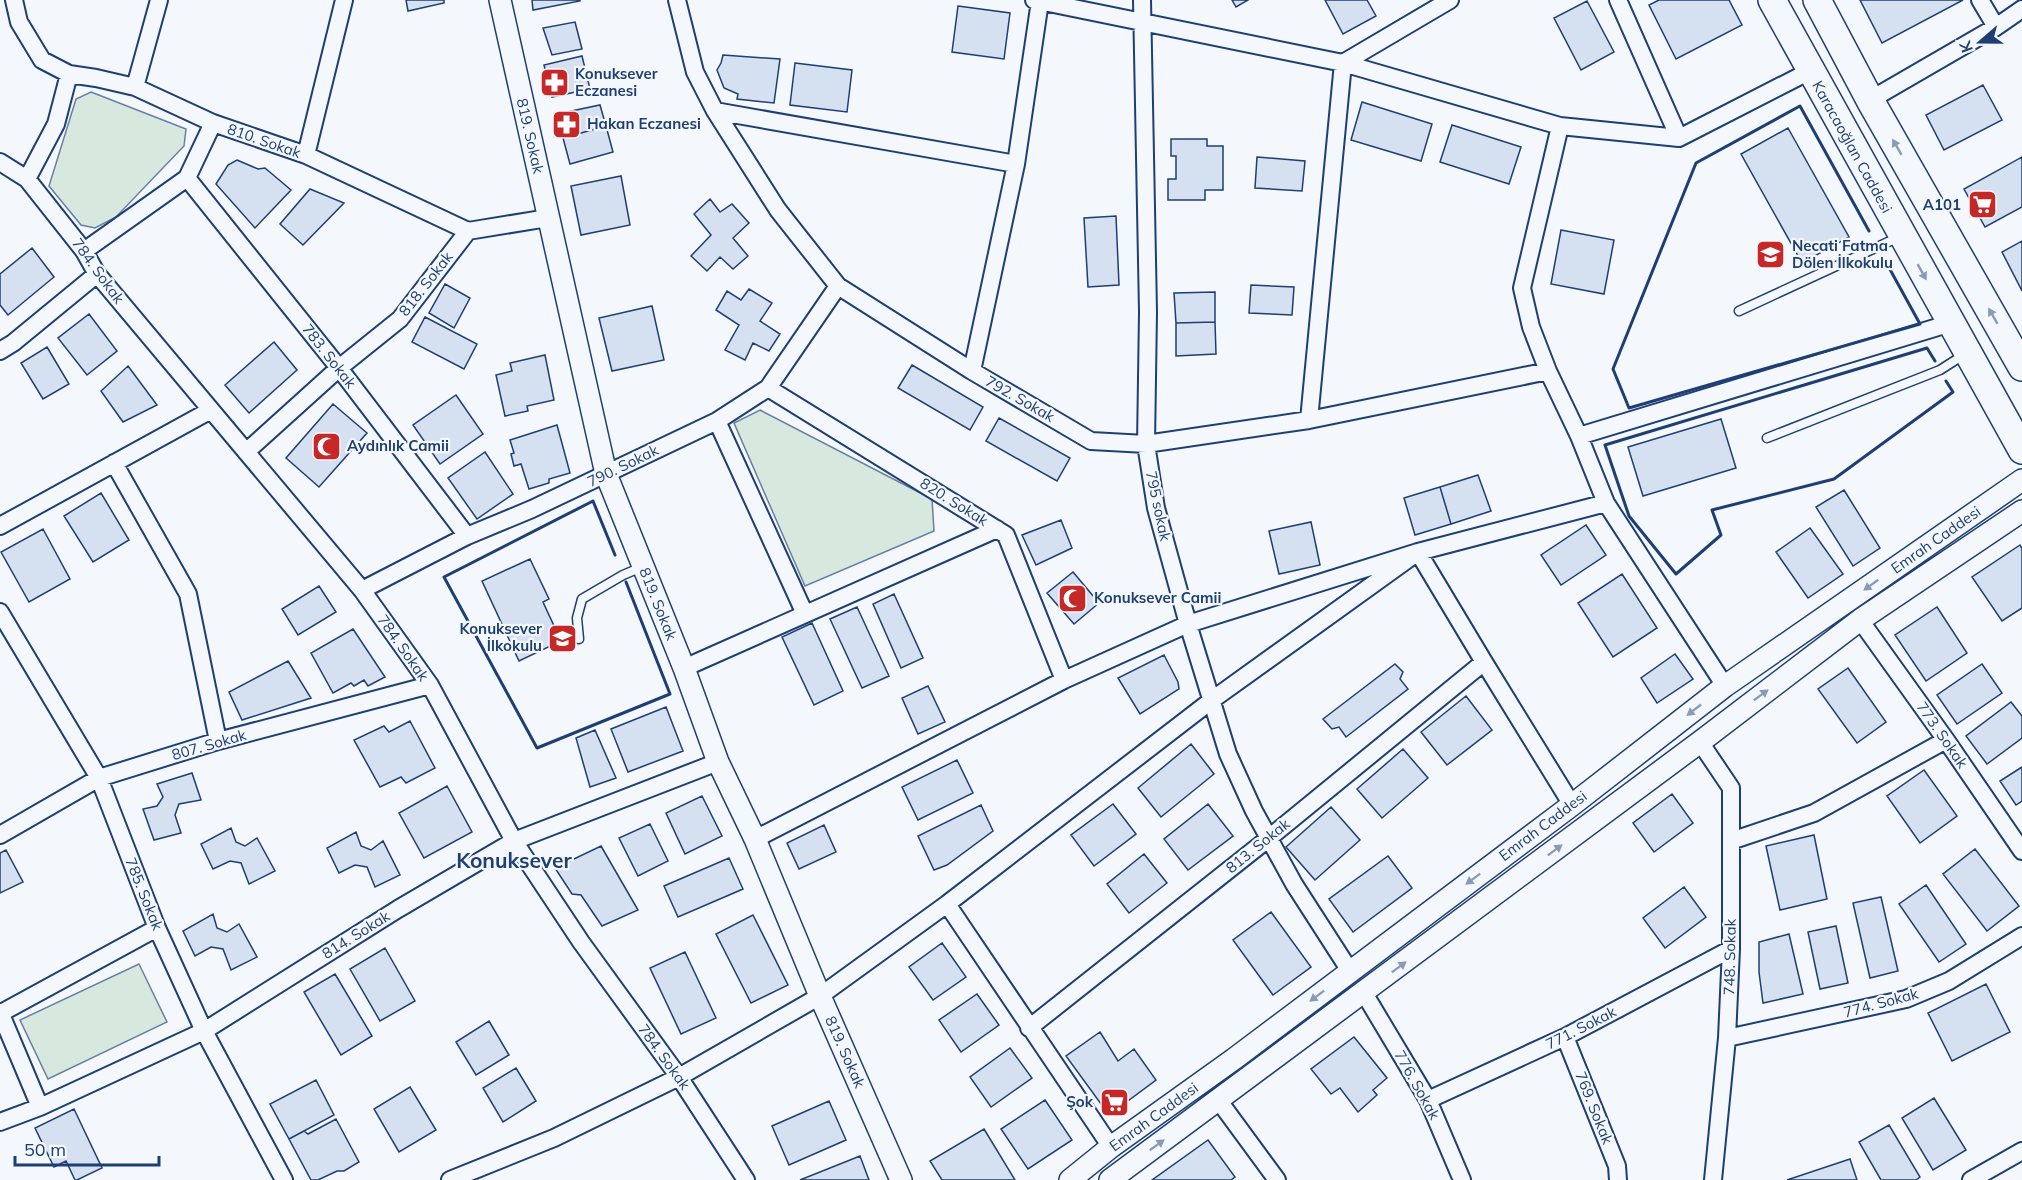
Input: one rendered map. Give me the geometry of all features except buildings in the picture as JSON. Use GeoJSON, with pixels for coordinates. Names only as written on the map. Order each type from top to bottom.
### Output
{"type":"FeatureCollection","features":[{"type":"Feature","properties":{"kind":"main road","name":"Karacaoğlan Caddesi"},"geometry":{"type":"LineString","coordinates":[[1772,0],[2022,450]]}},
{"type":"Feature","properties":{"kind":"main road"},"geometry":{"type":"LineString","coordinates":[[1817,0],[1870,100],[2022,367]]}},
{"type":"Feature","properties":{"kind":"street","name":"810. Sokak"},"geometry":{"type":"LineString","coordinates":[[14,0],[19,22],[42,60],[69,74],[135,87],[213,123],[306,155],[468,231]]}},
{"type":"Feature","properties":{"kind":"street"},"geometry":{"type":"LineString","coordinates":[[135,87],[159,0]]}},
{"type":"Feature","properties":{"kind":"street"},"geometry":{"type":"LineString","coordinates":[[306,155],[344,0]]}},
{"type":"Feature","properties":{"kind":"street","name":"819. Sokak"},"geometry":{"type":"LineString","coordinates":[[500,0],[606,474],[684,668],[718,762],[755,839],[820,996],[901,1180]]}},
{"type":"Feature","properties":{"kind":"street","name":"792. Sokak"},"geometry":{"type":"LineString","coordinates":[[677,0],[695,72],[715,111],[778,210],[838,286],[972,372],[1091,441],[1146,444],[1309,420],[1548,371]]}},
{"type":"Feature","properties":{"kind":"street"},"geometry":{"type":"LineString","coordinates":[[972,372],[1016,164],[1040,0],[1343,63],[1560,126],[1679,138],[1810,71]]}},
{"type":"Feature","properties":{"kind":"street","name":"795 sokak"},"geometry":{"type":"LineString","coordinates":[[1142,0],[1148,312],[1146,444],[1156,508],[1188,624],[1228,754],[1254,811],[1294,884],[1350,971]]}},
{"type":"Feature","properties":{"kind":"street"},"geometry":{"type":"LineString","coordinates":[[1343,63],[1450,0]]}},
{"type":"Feature","properties":{"kind":"street"},"geometry":{"type":"LineString","coordinates":[[1618,0],[1679,138]]}},
{"type":"Feature","properties":{"kind":"street"},"geometry":{"type":"LineString","coordinates":[[1980,0],[1996,27]]}},
{"type":"Feature","properties":{"kind":"street"},"geometry":{"type":"LineString","coordinates":[[1870,100],[1996,27],[2022,9]]}},
{"type":"Feature","properties":{"kind":"street"},"geometry":{"type":"LineString","coordinates":[[1309,420],[1343,63]]}},
{"type":"Feature","properties":{"kind":"street"},"geometry":{"type":"LineString","coordinates":[[27,179],[56,124],[69,74]]}},
{"type":"Feature","properties":{"kind":"street"},"geometry":{"type":"LineString","coordinates":[[715,111],[1016,164]]}},
{"type":"Feature","properties":{"kind":"street"},"geometry":{"type":"LineString","coordinates":[[84,251],[187,178],[213,123]]}},
{"type":"Feature","properties":{"kind":"street"},"geometry":{"type":"LineString","coordinates":[[1560,126],[1522,288],[1531,327],[1606,503],[1725,686]]}},
{"type":"Feature","properties":{"kind":"street","name":"784. Sokak"},"geometry":{"type":"LineString","coordinates":[[0,162],[27,179],[84,251],[97,274],[362,590],[430,685],[514,841],[581,942],[679,1077],[746,1180]]}},
{"type":"Feature","properties":{"kind":"street","name":"783. Sokak"},"geometry":{"type":"LineString","coordinates":[[187,178],[339,368],[467,536]]}},
{"type":"Feature","properties":{"kind":"street"},"geometry":{"type":"LineString","coordinates":[[468,231],[548,218]]}},
{"type":"Feature","properties":{"kind":"street","name":"818. Sokak"},"geometry":{"type":"LineString","coordinates":[[246,452],[339,368],[400,319],[468,231]]}},
{"type":"Feature","properties":{"kind":"street"},"geometry":{"type":"LineString","coordinates":[[0,351],[13,343],[97,274]]}},
{"type":"Feature","properties":{"kind":"street","name":"790. Sokak"},"geometry":{"type":"LineString","coordinates":[[362,590],[467,536],[532,509],[717,421],[768,388],[838,286]]}},
{"type":"Feature","properties":{"kind":"street"},"geometry":{"type":"LineString","coordinates":[[1579,436],[1952,323]]}},
{"type":"Feature","properties":{"kind":"street","name":"820. Sokak"},"geometry":{"type":"LineString","coordinates":[[768,388],[1006,535],[1064,680]]}},
{"type":"Feature","properties":{"kind":"street"},"geometry":{"type":"LineString","coordinates":[[0,526],[211,410]]}},
{"type":"Feature","properties":{"kind":"street"},"geometry":{"type":"LineString","coordinates":[[717,421],[805,615]]}},
{"type":"Feature","properties":{"kind":"street"},"geometry":{"type":"LineString","coordinates":[[114,463],[188,594],[218,741]]}},
{"type":"Feature","properties":{"kind":"street","name":"Emrah Caddesi"},"geometry":{"type":"LineString","coordinates":[[1070,1180],[1111,1147],[1234,1059],[1572,805],[1725,686],[2022,480]]}},
{"type":"Feature","properties":{"kind":"street"},"geometry":{"type":"LineString","coordinates":[[755,839],[1064,680],[1188,624],[1418,552],[1606,503]]}},
{"type":"Feature","properties":{"kind":"street","name":"Emrah Caddesi"},"geometry":{"type":"LineString","coordinates":[[1110,1180],[1364,993],[1860,620],[2022,511]]}},
{"type":"Feature","properties":{"kind":"street"},"geometry":{"type":"LineString","coordinates":[[684,668],[997,529]]}},
{"type":"Feature","properties":{"kind":"street"},"geometry":{"type":"LineString","coordinates":[[1418,552],[1572,805]]}},
{"type":"Feature","properties":{"kind":"street"},"geometry":{"type":"LineString","coordinates":[[450,1180],[554,1138],[679,1077],[820,996],[947,904],[1212,700],[1418,552]]}},
{"type":"Feature","properties":{"kind":"street","name":"785. Sokak"},"geometry":{"type":"LineString","coordinates":[[0,612],[99,778],[157,928],[204,1031],[284,1180]]}},
{"type":"Feature","properties":{"kind":"street","name":"773. Sokak"},"geometry":{"type":"LineString","coordinates":[[1860,620],[2022,851]]}},
{"type":"Feature","properties":{"kind":"street","name":"813. Sokak"},"geometry":{"type":"LineString","coordinates":[[1029,1028],[1269,838],[1484,662]]}},
{"type":"Feature","properties":{"kind":"street","name":"807. Sokak"},"geometry":{"type":"LineString","coordinates":[[0,835],[99,778],[218,741],[430,685]]}},
{"type":"Feature","properties":{"kind":"street"},"geometry":{"type":"LineString","coordinates":[[1731,841],[1814,813],[1946,740]]}},
{"type":"Feature","properties":{"kind":"street","name":"748. Sokak"},"geometry":{"type":"LineString","coordinates":[[1700,742],[1731,788],[1731,949],[1727,1038],[1713,1180]]}},
{"type":"Feature","properties":{"kind":"street","name":"814. Sokak"},"geometry":{"type":"LineString","coordinates":[[0,1122],[40,1107],[204,1031],[398,909],[514,841],[718,762]]}},
{"type":"Feature","properties":{"kind":"street"},"geometry":{"type":"LineString","coordinates":[[947,904],[1111,1147]]}},
{"type":"Feature","properties":{"kind":"street"},"geometry":{"type":"LineString","coordinates":[[40,1107],[0,1012],[157,928]]}},
{"type":"Feature","properties":{"kind":"street","name":"774. Sokak"},"geometry":{"type":"LineString","coordinates":[[1727,1038],[1906,999],[1949,981],[2022,936]]}},
{"type":"Feature","properties":{"kind":"street","name":"771. Sokak"},"geometry":{"type":"LineString","coordinates":[[1428,1100],[1565,1037],[1731,949]]}},
{"type":"Feature","properties":{"kind":"street","name":"776. Sokak"},"geometry":{"type":"LineString","coordinates":[[1364,993],[1428,1100],[1462,1180]]}},
{"type":"Feature","properties":{"kind":"street","name":"769. Sokak"},"geometry":{"type":"LineString","coordinates":[[1565,1037],[1617,1166],[1618,1180]]}},
{"type":"Feature","properties":{"kind":"street"},"geometry":{"type":"LineString","coordinates":[[1219,1101],[1277,1180]]}},
{"type":"Feature","properties":{"kind":"street"},"geometry":{"type":"LineString","coordinates":[[1980,1178],[2022,1151]]}},
{"type":"Feature","properties":{"kind":"lane"},"geometry":{"type":"LineString","coordinates":[[1739,311],[1902,236]]}},
{"type":"Feature","properties":{"kind":"lane"},"geometry":{"type":"LineString","coordinates":[[1767,438],[1940,370],[1968,352]]}},
{"type":"Feature","properties":{"kind":"lane"},"geometry":{"type":"LineString","coordinates":[[579,639],[577,618],[582,599],[623,575],[642,567]]}},
{"type":"Feature","properties":{"kind":"shaded area"},"geometry":{"type":"Polygon","coordinates":[[[91,92],[186,129],[184,146],[116,217],[95,228],[81,225],[49,186],[76,99],[91,92]]]}},
{"type":"Feature","properties":{"kind":"shaded area"},"geometry":{"type":"Polygon","coordinates":[[[760,410],[932,499],[934,531],[805,586],[734,423],[760,410]]]}},
{"type":"Feature","properties":{"kind":"shaded area"},"geometry":{"type":"Polygon","coordinates":[[[139,964],[167,1022],[48,1079],[20,1020],[139,964]]]}},
{"type":"Feature","properties":{"kind":"wall"},"geometry":{"type":"LineString","coordinates":[[1869,231],[1800,106],[1696,163],[1613,369],[1629,408],[1920,324],[1887,264]]}},
{"type":"Feature","properties":{"kind":"wall"},"geometry":{"type":"LineString","coordinates":[[1935,361],[1927,348],[1605,445],[1629,516],[1676,574],[1721,535],[1712,510],[1834,479],[1953,392],[1946,381]]}},
{"type":"Feature","properties":{"kind":"wall"},"geometry":{"type":"LineString","coordinates":[[615,555],[593,501],[444,577],[537,748],[670,694],[626,582]]}},
{"type":"Feature","properties":{"kind":"place","name":"Konuksever Eczanesi"},"geometry":{"type":"Point","coordinates":[554,83]}},
{"type":"Feature","properties":{"kind":"place","name":"Hakan Eczanesi"},"geometry":{"type":"Point","coordinates":[566,124]}},
{"type":"Feature","properties":{"kind":"place","name":"A101"},"geometry":{"type":"Point","coordinates":[1982,205]}},
{"type":"Feature","properties":{"kind":"place","name":"Necati Fatma Dölen İlkokulu"},"geometry":{"type":"Point","coordinates":[1771,255]}},
{"type":"Feature","properties":{"kind":"place","name":"Aydınlık Camii"},"geometry":{"type":"Point","coordinates":[326,446]}},
{"type":"Feature","properties":{"kind":"place","name":"Konuksever Camii"},"geometry":{"type":"Point","coordinates":[1073,598]}},
{"type":"Feature","properties":{"kind":"place","name":"Konuksever İlkokulu"},"geometry":{"type":"Point","coordinates":[563,638]}},
{"type":"Feature","properties":{"kind":"place","name":"Şok"},"geometry":{"type":"Point","coordinates":[1114,1102]}},
{"type":"Feature","properties":{"kind":"district","name":"Konuksever"},"geometry":{"type":"Point","coordinates":[514,861]}}]}
